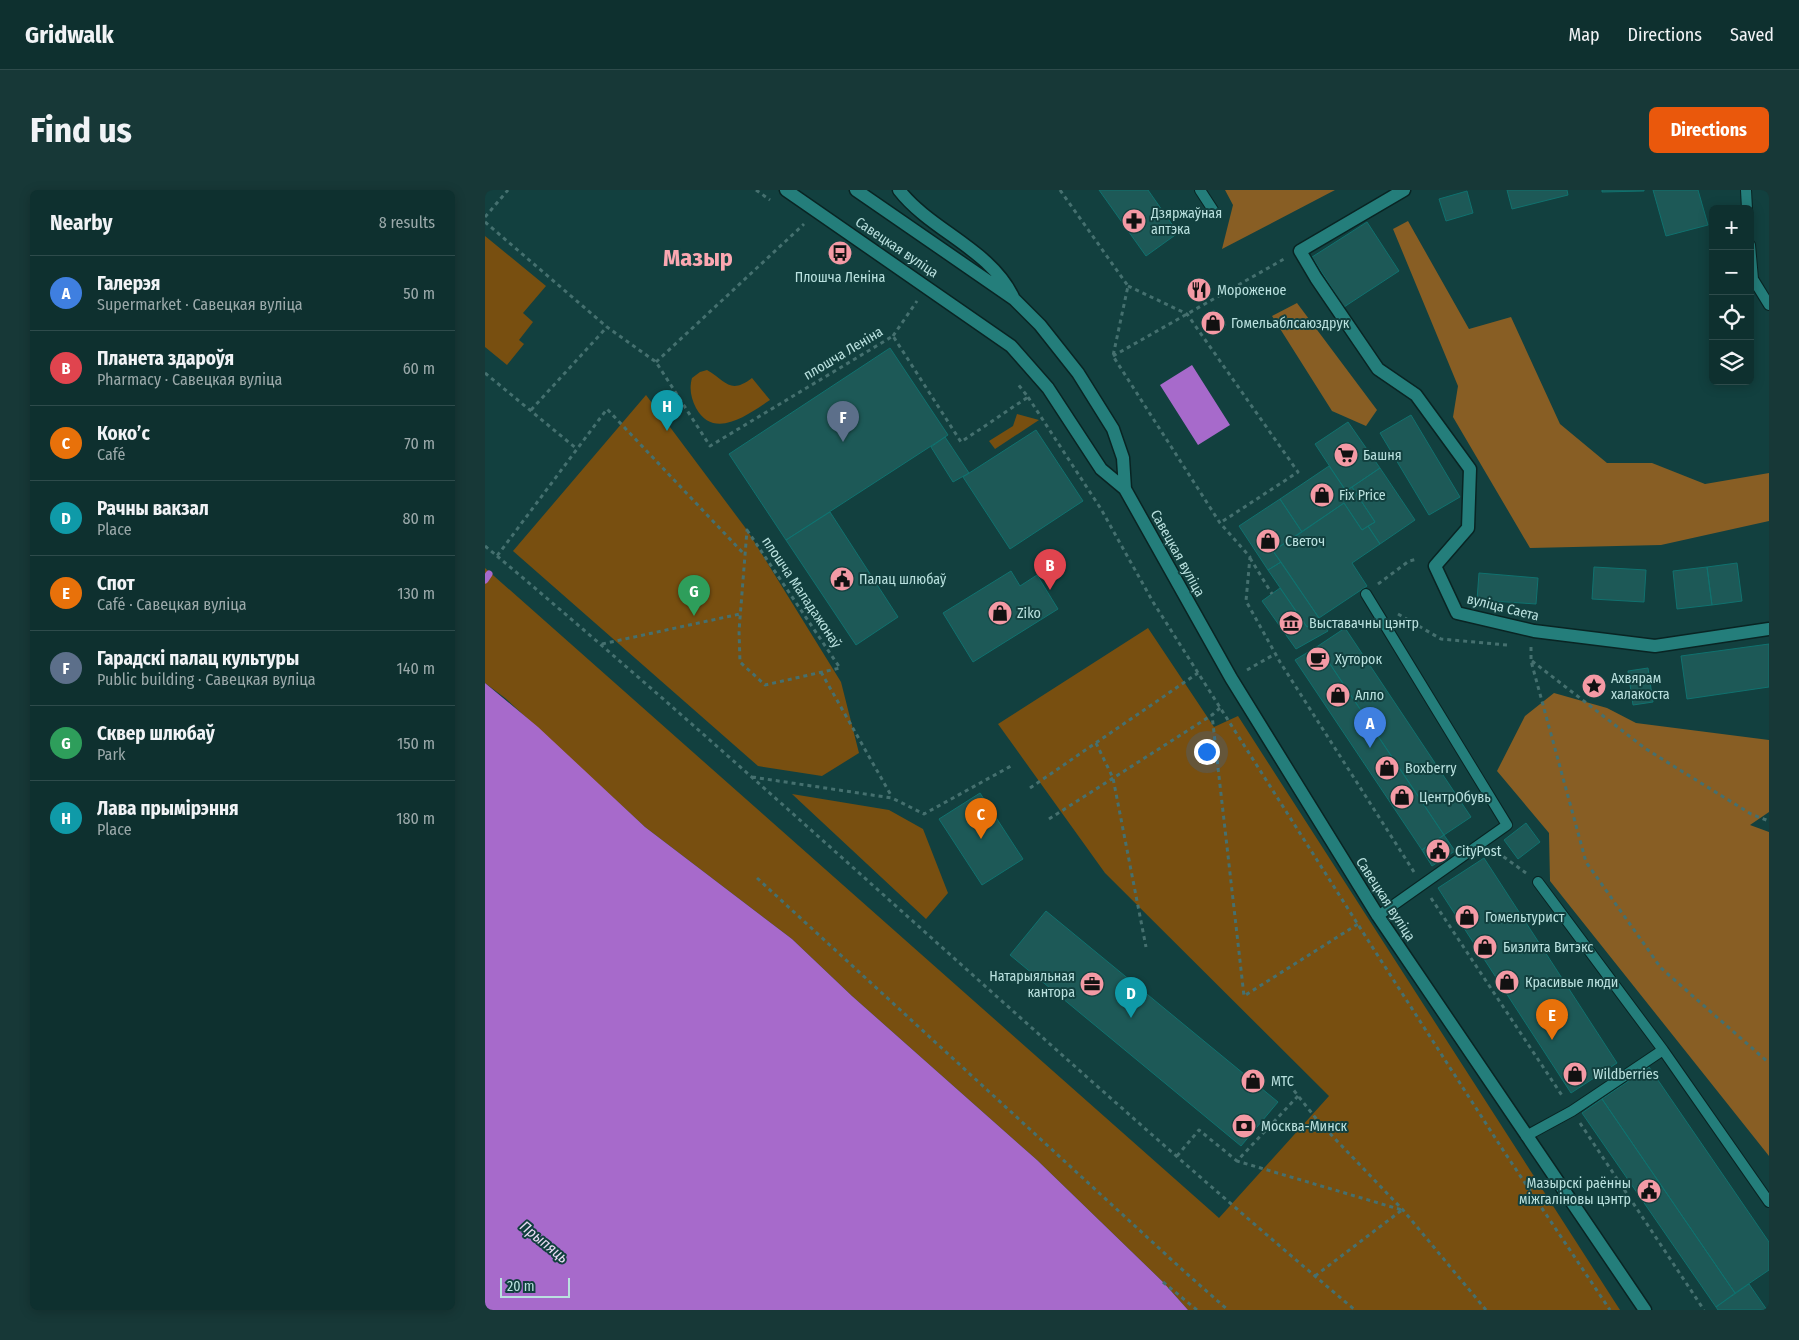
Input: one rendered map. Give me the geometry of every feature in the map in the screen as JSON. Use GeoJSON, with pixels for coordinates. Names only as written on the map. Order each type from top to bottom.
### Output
{"type":"FeatureCollection","features":[{"type":"Feature","properties":{"kind":"main road","name":"Савецкая вуліца"},"geometry":{"type":"LineString","coordinates":[[786,190],[1011,346],[1048,388],[1101,469],[1125,489],[1231,678],[1378,916],[1645,1310]]}},
{"type":"Feature","properties":{"kind":"main road","name":"Савецкая вуліца"},"geometry":{"type":"LineString","coordinates":[[856,190],[1014,299],[1040,325],[1078,373],[1113,429],[1123,458],[1125,489]]}},
{"type":"Feature","properties":{"kind":"main road"},"geometry":{"type":"LineString","coordinates":[[899,190],[914,206],[993,269],[1006,282],[1014,299]]}},
{"type":"Feature","properties":{"kind":"main road"},"geometry":{"type":"LineString","coordinates":[[1300,251],[1404,190]]}},
{"type":"Feature","properties":{"kind":"main road","name":"вуліца Саета"},"geometry":{"type":"LineString","coordinates":[[1300,251],[1315,278],[1378,369],[1416,395],[1470,469],[1469,528],[1435,566],[1457,613],[1534,631],[1655,646],[1769,629]]}},
{"type":"Feature","properties":{"kind":"lane"},"geometry":{"type":"LineString","coordinates":[[1200,190],[1213,210]]}},
{"type":"Feature","properties":{"kind":"lane"},"geometry":{"type":"LineString","coordinates":[[1745,190],[1747,205]]}},
{"type":"Feature","properties":{"kind":"lane"},"geometry":{"type":"LineString","coordinates":[[1750,250],[1753,279],[1769,304]]}},
{"type":"Feature","properties":{"kind":"lane"},"geometry":{"type":"LineString","coordinates":[[1366,594],[1507,825],[1378,916]]}},
{"type":"Feature","properties":{"kind":"lane"},"geometry":{"type":"LineString","coordinates":[[1538,882],[1663,1050],[1769,1202]]}},
{"type":"Feature","properties":{"kind":"lane"},"geometry":{"type":"LineString","coordinates":[[1526,1136],[1572,1111],[1663,1050]]}},
{"type":"Feature","properties":{"kind":"path"},"geometry":{"type":"LineString","coordinates":[[485,217],[508,190]]}},
{"type":"Feature","properties":{"kind":"path"},"geometry":{"type":"LineString","coordinates":[[1060,190],[1128,286],[1187,314],[1298,472],[1220,522]]}},
{"type":"Feature","properties":{"kind":"path","name":"плошча Леніна"},"geometry":{"type":"LineString","coordinates":[[485,222],[607,328],[656,362],[710,446],[893,336],[961,442],[1028,397]]}},
{"type":"Feature","properties":{"kind":"path"},"geometry":{"type":"LineString","coordinates":[[656,362],[805,224],[813,229]]}},
{"type":"Feature","properties":{"kind":"path"},"geometry":{"type":"LineString","coordinates":[[1113,356],[1300,251]]}},
{"type":"Feature","properties":{"kind":"path"},"geometry":{"type":"LineString","coordinates":[[1128,286],[1113,356],[1220,522],[1250,557],[1272,594]]}},
{"type":"Feature","properties":{"kind":"path"},"geometry":{"type":"LineString","coordinates":[[909,296],[925,307]]}},
{"type":"Feature","properties":{"kind":"path"},"geometry":{"type":"LineString","coordinates":[[893,336],[917,301]]}},
{"type":"Feature","properties":{"kind":"path"},"geometry":{"type":"LineString","coordinates":[[531,410],[607,328]]}},
{"type":"Feature","properties":{"kind":"path"},"geometry":{"type":"LineString","coordinates":[[485,373],[577,449]]}},
{"type":"Feature","properties":{"kind":"path"},"geometry":{"type":"LineString","coordinates":[[1012,376],[1028,397],[1101,509],[1153,602],[1358,924],[1503,1150],[1610,1310]]}},
{"type":"Feature","properties":{"kind":"path"},"geometry":{"type":"LineString","coordinates":[[497,556],[607,409],[745,555]]}},
{"type":"Feature","properties":{"kind":"path","name":"плошча Маладажонаў"},"geometry":{"type":"LineString","coordinates":[[747,530],[840,668],[765,684],[740,662],[741,614],[747,530]]}},
{"type":"Feature","properties":{"kind":"path"},"geometry":{"type":"LineString","coordinates":[[485,546],[602,644],[1177,1156],[1355,1310]]}},
{"type":"Feature","properties":{"kind":"path"},"geometry":{"type":"LineString","coordinates":[[1250,557],[1246,601],[1280,662],[1422,885],[1704,1310]]}},
{"type":"Feature","properties":{"kind":"path"},"geometry":{"type":"LineString","coordinates":[[1398,568],[1366,594],[1441,639],[1511,645]]}},
{"type":"Feature","properties":{"kind":"path"},"geometry":{"type":"LineString","coordinates":[[602,644],[741,614]]}},
{"type":"Feature","properties":{"kind":"path"},"geometry":{"type":"LineString","coordinates":[[1534,631],[1531,660],[1586,862],[1661,968],[1769,1063]]}},
{"type":"Feature","properties":{"kind":"path"},"geometry":{"type":"LineString","coordinates":[[1521,646],[1531,647]]}},
{"type":"Feature","properties":{"kind":"path"},"geometry":{"type":"LineString","coordinates":[[1531,660],[1646,749],[1751,814],[1769,821]]}},
{"type":"Feature","properties":{"kind":"path"},"geometry":{"type":"LineString","coordinates":[[821,672],[892,798]]}},
{"type":"Feature","properties":{"kind":"path"},"geometry":{"type":"LineString","coordinates":[[1030,788],[1198,673]]}},
{"type":"Feature","properties":{"kind":"path"},"geometry":{"type":"LineString","coordinates":[[1049,819],[1220,708]]}},
{"type":"Feature","properties":{"kind":"path"},"geometry":{"type":"LineString","coordinates":[[1211,715],[1243,996],[1358,924]]}},
{"type":"Feature","properties":{"kind":"path"},"geometry":{"type":"LineString","coordinates":[[1096,743],[1113,778],[1146,947]]}},
{"type":"Feature","properties":{"kind":"path"},"geometry":{"type":"LineString","coordinates":[[751,777],[892,798],[924,814],[1011,766]]}},
{"type":"Feature","properties":{"kind":"path"},"geometry":{"type":"LineString","coordinates":[[1489,854],[1498,852],[1538,882]]}},
{"type":"Feature","properties":{"kind":"path"},"geometry":{"type":"LineString","coordinates":[[757,878],[1185,1274],[1228,1310]]}},
{"type":"Feature","properties":{"kind":"path"},"geometry":{"type":"LineString","coordinates":[[1284,1078],[1319,1121],[1403,1210],[1486,1310]]}},
{"type":"Feature","properties":{"kind":"path"},"geometry":{"type":"LineString","coordinates":[[1237,1161],[1299,1096]]}},
{"type":"Feature","properties":{"kind":"path"},"geometry":{"type":"LineString","coordinates":[[1177,1156],[1199,1130],[1237,1161],[1403,1210]]}},
{"type":"Feature","properties":{"kind":"path"},"geometry":{"type":"LineString","coordinates":[[1315,1276],[1403,1210]]}},
{"type":"Feature","properties":{"kind":"path"},"geometry":{"type":"LineString","coordinates":[[1163,1282],[1197,1310]]}},
{"type":"Feature","properties":{"kind":"shaded area"},"geometry":{"type":"Polygon","coordinates":[[[1225,190],[1335,190],[1222,249],[1233,205],[1225,190]]]}},
{"type":"Feature","properties":{"kind":"shaded area"},"geometry":{"type":"Polygon","coordinates":[[[1408,221],[1469,329],[1511,317],[1560,424],[1607,463],[1652,463],[1705,484],[1769,473],[1769,521],[1661,545],[1530,548],[1453,417],[1458,386],[1393,229],[1408,221]]]}},
{"type":"Feature","properties":{"kind":"shaded area"},"geometry":{"type":"Polygon","coordinates":[[[485,236],[546,286],[523,313],[533,322],[519,340],[524,344],[507,365],[485,347],[485,236]]]}},
{"type":"Feature","properties":{"kind":"shaded area"},"geometry":{"type":"Polygon","coordinates":[[[1297,303],[1377,410],[1366,426],[1332,411],[1272,316],[1297,303]]]}},
{"type":"Feature","properties":{"kind":"shaded area"},"geometry":{"type":"Polygon","coordinates":[[[707,370],[728,385],[733,386],[745,383],[752,378],[770,400],[732,422],[712,423],[703,418],[696,408],[691,390],[692,378],[700,372],[707,370]]]}},
{"type":"Feature","properties":{"kind":"shaded area"},"geometry":{"type":"Polygon","coordinates":[[[646,395],[747,530],[841,682],[859,753],[822,776],[758,766],[513,551],[646,395]]]}},
{"type":"Feature","properties":{"kind":"shaded area"},"geometry":{"type":"Polygon","coordinates":[[[1017,414],[1039,420],[995,449],[989,441],[1013,426],[1017,414]]]}},
{"type":"Feature","properties":{"kind":"shaded area"},"geometry":{"type":"Polygon","coordinates":[[[485,568],[1219,1218],[1329,1096],[1105,873],[998,724],[1148,628],[1214,727],[1238,716],[1620,1310],[1188,1310],[1163,1282],[1037,1160],[852,996],[792,939],[645,827],[505,698],[485,683],[485,568]]]}},
{"type":"Feature","properties":{"kind":"shaded area"},"geometry":{"type":"Polygon","coordinates":[[[1554,693],[1607,708],[1636,723],[1769,740],[1769,812],[1750,825],[1769,832],[1769,1156],[1550,881],[1549,833],[1497,771],[1525,716],[1554,693]]]}},
{"type":"Feature","properties":{"kind":"shaded area"},"geometry":{"type":"Polygon","coordinates":[[[792,794],[889,810],[923,829],[948,893],[926,919],[792,794]]]}},
{"type":"Feature","properties":{"kind":"water"},"geometry":{"type":"Polygon","coordinates":[[[1192,365],[1230,425],[1198,445],[1160,385],[1192,365]]]}},
{"type":"Feature","properties":{"kind":"water","name":"Прыпяць"},"geometry":{"type":"Polygon","coordinates":[[[485,683],[538,727],[645,827],[792,939],[852,996],[1037,1160],[1163,1282],[1188,1310],[485,1310],[485,683]]]}},
{"type":"Feature","properties":{"kind":"building"},"geometry":{"type":"Polygon","coordinates":[[[1099,190],[1148,190],[1178,233],[1146,256],[1099,190]]]}},
{"type":"Feature","properties":{"kind":"building"},"geometry":{"type":"Polygon","coordinates":[[[1507,190],[1567,190],[1568,195],[1512,209],[1507,190]]]}},
{"type":"Feature","properties":{"kind":"building"},"geometry":{"type":"Polygon","coordinates":[[[1602,190],[1644,190],[1644,191],[1602,192],[1602,190]]]}},
{"type":"Feature","properties":{"kind":"building"},"geometry":{"type":"Polygon","coordinates":[[[1653,190],[1698,190],[1708,225],[1666,236],[1653,190]]]}},
{"type":"Feature","properties":{"kind":"building"},"geometry":{"type":"Polygon","coordinates":[[[1467,191],[1473,213],[1446,221],[1439,199],[1467,191]]]}},
{"type":"Feature","properties":{"kind":"building"},"geometry":{"type":"Polygon","coordinates":[[[1367,222],[1399,271],[1344,307],[1312,257],[1367,222]]]}},
{"type":"Feature","properties":{"kind":"building","name":"Мороженое"},"geometry":{"type":"Polygon","coordinates":[[[1200,283],[1205,292],[1199,297],[1193,289],[1200,283]]]}},
{"type":"Feature","properties":{"kind":"building","name":"Гомельаблсаюздрук"},"geometry":{"type":"Polygon","coordinates":[[[1214,310],[1226,325],[1213,335],[1201,320],[1214,310]]]}},
{"type":"Feature","properties":{"kind":"building"},"geometry":{"type":"Polygon","coordinates":[[[890,348],[948,435],[786,540],[729,454],[890,348]]]}},
{"type":"Feature","properties":{"kind":"building"},"geometry":{"type":"Polygon","coordinates":[[[1411,415],[1460,497],[1429,515],[1380,433],[1411,415]]]}},
{"type":"Feature","properties":{"kind":"building","name":"Башня"},"geometry":{"type":"Polygon","coordinates":[[[1348,422],[1380,468],[1346,491],[1315,444],[1348,422]]]}},
{"type":"Feature","properties":{"kind":"building"},"geometry":{"type":"Polygon","coordinates":[[[1036,430],[1083,501],[1010,549],[963,477],[1036,430]]]}},
{"type":"Feature","properties":{"kind":"building"},"geometry":{"type":"Polygon","coordinates":[[[945,437],[969,473],[953,482],[931,447],[945,437]]]}},
{"type":"Feature","properties":{"kind":"building","name":"Fix Price"},"geometry":{"type":"Polygon","coordinates":[[[1329,466],[1346,491],[1352,487],[1375,522],[1362,530],[1344,503],[1302,532],[1280,499],[1329,466]]]}},
{"type":"Feature","properties":{"kind":"building"},"geometry":{"type":"Polygon","coordinates":[[[1380,468],[1415,520],[1380,544],[1368,526],[1375,522],[1352,487],[1380,468]]]}},
{"type":"Feature","properties":{"kind":"building","name":"Светоч"},"geometry":{"type":"Polygon","coordinates":[[[1280,499],[1302,532],[1273,551],[1281,562],[1268,570],[1239,526],[1280,499]]]}},
{"type":"Feature","properties":{"kind":"building"},"geometry":{"type":"Polygon","coordinates":[[[1344,503],[1362,530],[1368,526],[1380,544],[1352,563],[1367,586],[1319,618],[1273,551],[1344,503]]]}},
{"type":"Feature","properties":{"kind":"building","name":"Палац шлюбаў"},"geometry":{"type":"Polygon","coordinates":[[[830,512],[898,617],[856,645],[786,540],[830,512]]]}},
{"type":"Feature","properties":{"kind":"building"},"geometry":{"type":"Polygon","coordinates":[[[1281,562],[1319,618],[1307,627],[1268,570],[1281,562]]]}},
{"type":"Feature","properties":{"kind":"building"},"geometry":{"type":"Polygon","coordinates":[[[1737,563],[1742,601],[1712,605],[1707,567],[1737,563]]]}},
{"type":"Feature","properties":{"kind":"building"},"geometry":{"type":"Polygon","coordinates":[[[1594,567],[1646,570],[1644,602],[1592,599],[1594,567]]]}},
{"type":"Feature","properties":{"kind":"building"},"geometry":{"type":"Polygon","coordinates":[[[1707,567],[1712,605],[1677,609],[1673,571],[1707,567]]]}},
{"type":"Feature","properties":{"kind":"building"},"geometry":{"type":"Polygon","coordinates":[[[1011,571],[1020,586],[1037,575],[1058,609],[973,662],[943,613],[1011,571]]]}},
{"type":"Feature","properties":{"kind":"building"},"geometry":{"type":"Polygon","coordinates":[[[1479,573],[1538,578],[1536,604],[1477,600],[1479,573]]]}},
{"type":"Feature","properties":{"kind":"building","name":"Выставачны цэнтр"},"geometry":{"type":"Polygon","coordinates":[[[1280,588],[1307,627],[1319,618],[1328,631],[1296,649],[1262,601],[1280,588]]]}},
{"type":"Feature","properties":{"kind":"building"},"geometry":{"type":"Polygon","coordinates":[[[1345,628],[1471,817],[1444,835],[1318,646],[1345,628]]]}},
{"type":"Feature","properties":{"kind":"building"},"geometry":{"type":"Polygon","coordinates":[[[1769,644],[1769,687],[1687,699],[1681,656],[1769,644]]]}},
{"type":"Feature","properties":{"kind":"building"},"geometry":{"type":"Polygon","coordinates":[[[1318,646],[1444,835],[1422,850],[1295,660],[1318,646]]]}},
{"type":"Feature","properties":{"kind":"building"},"geometry":{"type":"Polygon","coordinates":[[[1648,668],[1653,702],[1633,705],[1628,671],[1648,668]]]}},
{"type":"Feature","properties":{"kind":"building"},"geometry":{"type":"Polygon","coordinates":[[[980,793],[1023,859],[982,885],[939,819],[980,793]]]}},
{"type":"Feature","properties":{"kind":"building"},"geometry":{"type":"Polygon","coordinates":[[[1526,823],[1540,842],[1518,859],[1504,840],[1526,823]]]}},
{"type":"Feature","properties":{"kind":"building","name":"CityPost"},"geometry":{"type":"Polygon","coordinates":[[[1444,835],[1455,851],[1432,866],[1422,850],[1444,835]]]}},
{"type":"Feature","properties":{"kind":"building"},"geometry":{"type":"Polygon","coordinates":[[[1484,858],[1617,1063],[1571,1093],[1438,888],[1484,858]]]}},
{"type":"Feature","properties":{"kind":"building"},"geometry":{"type":"Polygon","coordinates":[[[1046,911],[1278,1102],[1241,1146],[1010,955],[1046,911]]]}},
{"type":"Feature","properties":{"kind":"building"},"geometry":{"type":"Polygon","coordinates":[[[1649,1067],[1769,1242],[1769,1270],[1735,1293],[1602,1099],[1649,1067]]]}},
{"type":"Feature","properties":{"kind":"building"},"geometry":{"type":"Polygon","coordinates":[[[1602,1099],[1735,1293],[1716,1307],[1582,1113],[1602,1099]]]}},
{"type":"Feature","properties":{"kind":"building"},"geometry":{"type":"Polygon","coordinates":[[[1749,1284],[1767,1310],[1718,1310],[1716,1307],[1749,1284]]]}},
{"type":"Feature","properties":{"kind":"waterway"},"geometry":{"type":"LineString","coordinates":[[485,580],[489,574]]}},
{"type":"Feature","properties":{"kind":"place","name":"Дзяржаўная аптэка"},"geometry":{"type":"Point","coordinates":[1134,221]}},
{"type":"Feature","properties":{"kind":"place","name":"Плошча Леніна"},"geometry":{"type":"Point","coordinates":[840,253]}},
{"type":"Feature","properties":{"kind":"place","name":"Мороженое"},"geometry":{"type":"Point","coordinates":[1199,290]}},
{"type":"Feature","properties":{"kind":"place","name":"Гомельаблсаюздрук"},"geometry":{"type":"Point","coordinates":[1213,323]}},
{"type":"Feature","properties":{"kind":"place","name":"Лава прымірэння"},"geometry":{"type":"Point","coordinates":[667,431]}},
{"type":"Feature","properties":{"kind":"place","name":"Гарадскі палац культуры"},"geometry":{"type":"Point","coordinates":[843,442]}},
{"type":"Feature","properties":{"kind":"place","name":"Башня"},"geometry":{"type":"Point","coordinates":[1346,455]}},
{"type":"Feature","properties":{"kind":"place","name":"Fix Price"},"geometry":{"type":"Point","coordinates":[1322,495]}},
{"type":"Feature","properties":{"kind":"place","name":"Светоч"},"geometry":{"type":"Point","coordinates":[1268,541]}},
{"type":"Feature","properties":{"kind":"place","name":"Палац шлюбаў"},"geometry":{"type":"Point","coordinates":[842,579]}},
{"type":"Feature","properties":{"kind":"place","name":"Планета здароўя"},"geometry":{"type":"Point","coordinates":[1050,590]}},
{"type":"Feature","properties":{"kind":"place","name":"Ziko"},"geometry":{"type":"Point","coordinates":[1000,613]}},
{"type":"Feature","properties":{"kind":"place","name":"Сквер шлюбаў"},"geometry":{"type":"Point","coordinates":[694,616]}},
{"type":"Feature","properties":{"kind":"place","name":"Выставачны цэнтр"},"geometry":{"type":"Point","coordinates":[1291,623]}},
{"type":"Feature","properties":{"kind":"place","name":"Хуторок"},"geometry":{"type":"Point","coordinates":[1318,659]}},
{"type":"Feature","properties":{"kind":"place","name":"Ахвярам халакоста"},"geometry":{"type":"Point","coordinates":[1594,686]}},
{"type":"Feature","properties":{"kind":"place","name":"Алло"},"geometry":{"type":"Point","coordinates":[1338,695]}},
{"type":"Feature","properties":{"kind":"place","name":"Галерэя"},"geometry":{"type":"Point","coordinates":[1370,748]}},
{"type":"Feature","properties":{"kind":"place","name":"Boxberry"},"geometry":{"type":"Point","coordinates":[1387,768]}},
{"type":"Feature","properties":{"kind":"place","name":"ЦентрОбувь"},"geometry":{"type":"Point","coordinates":[1402,797]}},
{"type":"Feature","properties":{"kind":"place","name":"Кокоʼс"},"geometry":{"type":"Point","coordinates":[981,839]}},
{"type":"Feature","properties":{"kind":"place","name":"CityPost"},"geometry":{"type":"Point","coordinates":[1438,851]}},
{"type":"Feature","properties":{"kind":"place","name":"Гомельтурист"},"geometry":{"type":"Point","coordinates":[1467,917]}},
{"type":"Feature","properties":{"kind":"place","name":"Биэлита Витэкс"},"geometry":{"type":"Point","coordinates":[1485,947]}},
{"type":"Feature","properties":{"kind":"place","name":"Красивые люди"},"geometry":{"type":"Point","coordinates":[1507,982]}},
{"type":"Feature","properties":{"kind":"place","name":"Натарыяльная кантора"},"geometry":{"type":"Point","coordinates":[1092,984]}},
{"type":"Feature","properties":{"kind":"place","name":"Рачны вакзал"},"geometry":{"type":"Point","coordinates":[1131,1018]}},
{"type":"Feature","properties":{"kind":"place","name":"Спот"},"geometry":{"type":"Point","coordinates":[1552,1040]}},
{"type":"Feature","properties":{"kind":"place","name":"Wildberries"},"geometry":{"type":"Point","coordinates":[1575,1074]}},
{"type":"Feature","properties":{"kind":"place","name":"МТС"},"geometry":{"type":"Point","coordinates":[1253,1081]}},
{"type":"Feature","properties":{"kind":"place","name":"Москва-Минск"},"geometry":{"type":"Point","coordinates":[1244,1126]}},
{"type":"Feature","properties":{"kind":"place","name":"Мазырскі раённы міжгаліновы цэнтр"},"geometry":{"type":"Point","coordinates":[1649,1191]}},
{"type":"Feature","properties":{"kind":"district","name":"Мазыр"},"geometry":{"type":"Point","coordinates":[698,258]}}]}
